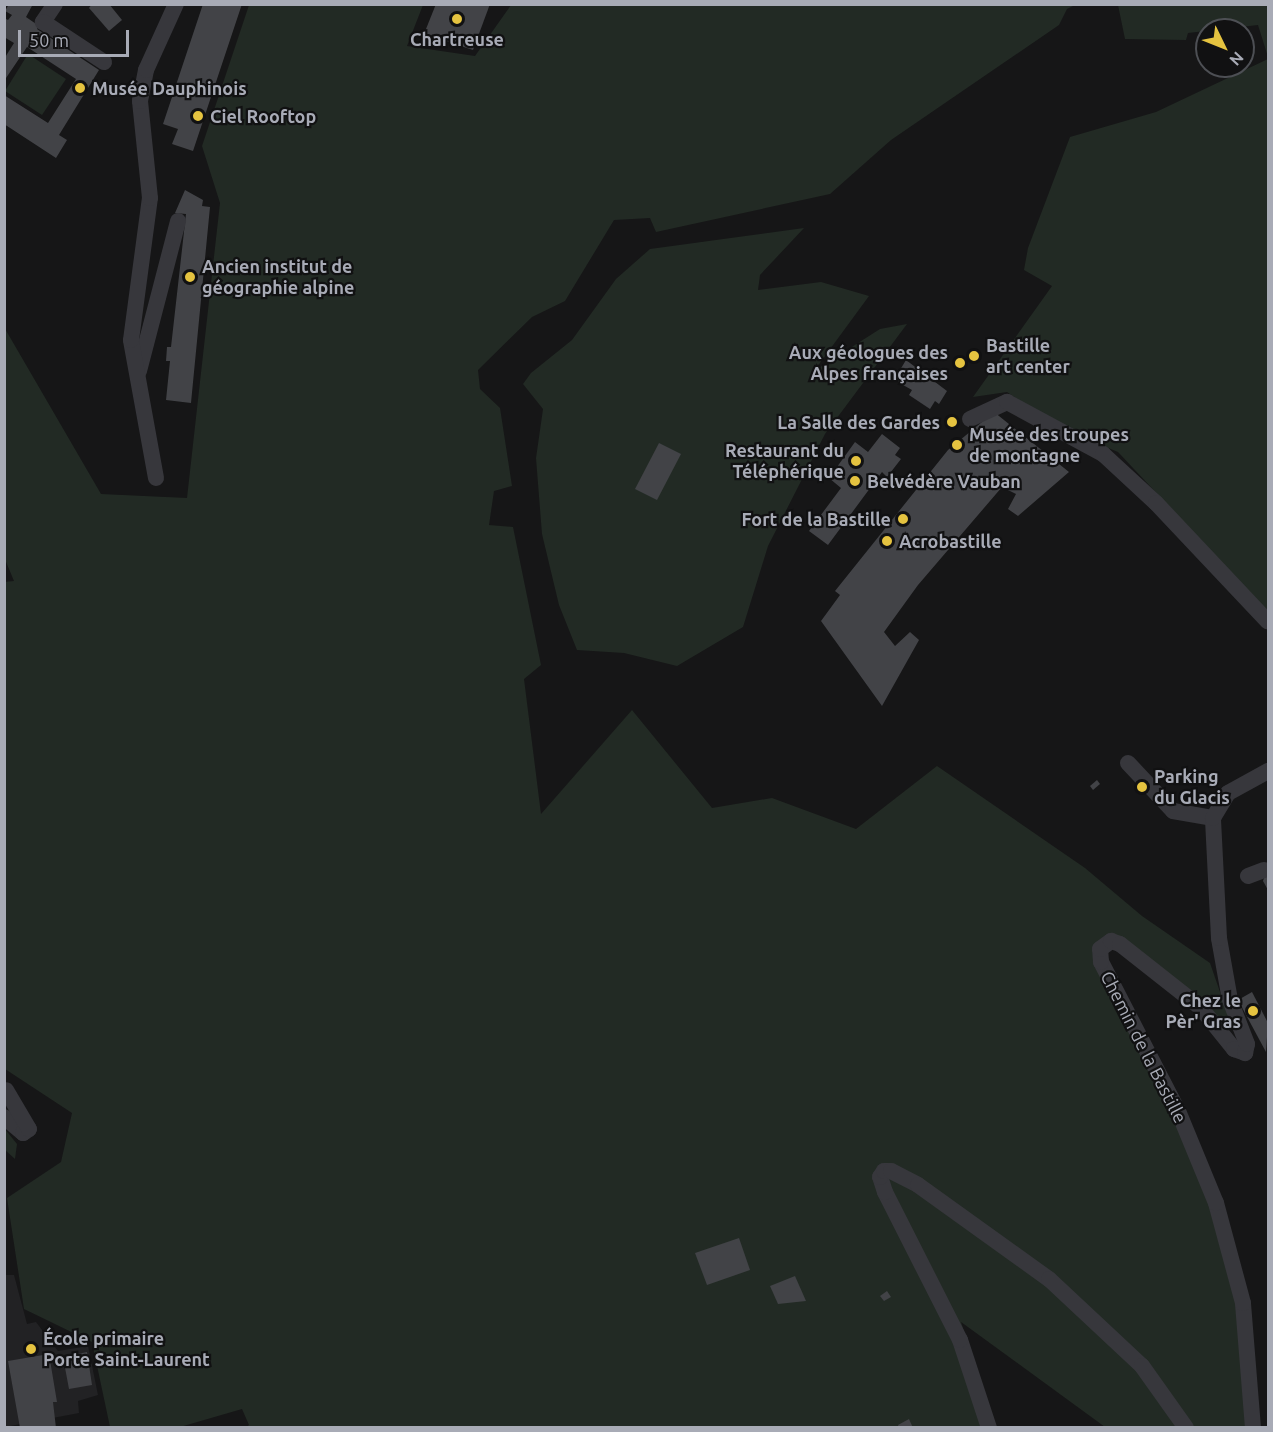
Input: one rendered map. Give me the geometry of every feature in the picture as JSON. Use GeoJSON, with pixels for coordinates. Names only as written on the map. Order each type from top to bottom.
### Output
{"type":"FeatureCollection","features":[{"type":"Feature","properties":{"kind":"street"},"geometry":{"type":"LineString","coordinates":[[55,4],[43,22],[104,62]]}},
{"type":"Feature","properties":{"kind":"street"},"geometry":{"type":"LineString","coordinates":[[156,478],[131,333],[150,198],[140,101],[146,70],[176,4]]}},
{"type":"Feature","properties":{"kind":"street"},"geometry":{"type":"LineString","coordinates":[[137,377],[168,270],[178,221]]}},
{"type":"Feature","properties":{"kind":"street"},"geometry":{"type":"LineString","coordinates":[[973,418],[1007,402],[1103,454],[1156,503],[1269,622]]}},
{"type":"Feature","properties":{"kind":"street"},"geometry":{"type":"LineString","coordinates":[[1128,764],[1173,811],[1213,818],[1228,793],[1269,771]]}},
{"type":"Feature","properties":{"kind":"street","name":"Chemin de la Bastille"},"geometry":{"type":"LineString","coordinates":[[1213,818],[1219,938],[1230,1000],[1246,1044],[1245,1053],[1234,1049],[1201,1008],[1120,944],[1104,943],[1100,949],[1101,962],[1178,1111],[1216,1203],[1243,1303],[1253,1428]]}},
{"type":"Feature","properties":{"kind":"street"},"geometry":{"type":"LineString","coordinates":[[4,1117],[23,1132],[29,1129],[6,1090]]}},
{"type":"Feature","properties":{"kind":"street"},"geometry":{"type":"LineString","coordinates":[[989,1428],[960,1340],[885,1192],[880,1177],[884,1171],[891,1171],[918,1185],[1049,1280],[1142,1366],[1186,1428]]}},
{"type":"Feature","properties":{"kind":"shaded area"},"geometry":{"type":"Polygon","coordinates":[[[249,5],[423,5],[407,46],[475,56],[511,5],[1075,5],[1067,9],[1059,25],[891,140],[830,194],[656,232],[650,218],[614,220],[565,301],[532,317],[478,370],[480,389],[500,408],[512,486],[494,491],[489,525],[513,527],[541,665],[524,679],[541,814],[632,710],[712,808],[772,798],[856,829],[937,766],[1085,868],[1142,916],[1210,963],[1229,1018],[1225,1024],[1120,944],[1100,949],[1178,1111],[1243,1303],[1253,1427],[1105,1427],[961,1322],[995,1427],[245,1428],[249,1425],[242,1409],[180,1427],[110,1427],[92,1342],[24,1309],[7,1198],[61,1162],[72,1113],[5,1069],[4,582],[14,581],[4,557],[4,327],[101,494],[187,498],[220,203],[202,146],[249,5]]]}},
{"type":"Feature","properties":{"kind":"shaded area"},"geometry":{"type":"Polygon","coordinates":[[[1118,5],[1268,5],[1268,57],[1258,25],[1255,25],[1255,18],[1195,18],[1195,32],[1188,33],[1186,40],[1125,39],[1118,5]]]}},
{"type":"Feature","properties":{"kind":"shaded area"},"geometry":{"type":"Polygon","coordinates":[[[28,54],[66,79],[42,115],[5,91],[28,54]]]}},
{"type":"Feature","properties":{"kind":"shaded area"},"geometry":{"type":"Polygon","coordinates":[[[1268,59],[1268,612],[1118,452],[1060,428],[1007,392],[973,397],[1052,286],[1024,270],[1028,248],[1070,137],[1156,112],[1228,78],[1255,78],[1255,65],[1268,59]]]}},
{"type":"Feature","properties":{"kind":"shaded area"},"geometry":{"type":"Polygon","coordinates":[[[804,228],[760,275],[758,290],[821,282],[869,296],[814,371],[880,329],[907,324],[825,434],[768,546],[743,627],[677,666],[624,653],[577,650],[559,605],[542,534],[536,458],[543,409],[523,384],[531,373],[572,340],[616,279],[650,249],[804,228]]]}},
{"type":"Feature","properties":{"kind":"shaded area"},"geometry":{"type":"Polygon","coordinates":[[[4,1128],[17,1144],[15,1159],[5,1150],[4,1128]]]}},
{"type":"Feature","properties":{"kind":"shaded area","name":"École primaire Porte Saint-Laurent"},"geometry":{"type":"Polygon","coordinates":[[[4,1275],[14,1275],[27,1324],[36,1322],[58,1351],[88,1346],[98,1395],[78,1401],[79,1413],[5,1427],[4,1275]]]}},
{"type":"Feature","properties":{"kind":"building","name":"Musée Dauphinois"},"geometry":{"type":"Polygon","coordinates":[[[9,4],[33,4],[26,17],[39,26],[37,29],[99,70],[59,135],[67,140],[56,158],[4,124],[4,95],[48,123],[76,79],[27,47],[4,81],[4,59],[14,43],[4,37],[4,18],[8,20],[12,15],[5,11],[9,4]]]}},
{"type":"Feature","properties":{"kind":"building"},"geometry":{"type":"Polygon","coordinates":[[[92,4],[109,4],[122,20],[109,31],[89,8],[92,4]]]}},
{"type":"Feature","properties":{"kind":"building"},"geometry":{"type":"Polygon","coordinates":[[[203,4],[242,4],[193,151],[172,144],[178,129],[163,124],[203,4]]]}},
{"type":"Feature","properties":{"kind":"building","name":"Chartreuse"},"geometry":{"type":"Polygon","coordinates":[[[436,4],[490,4],[473,50],[424,34],[436,4]]]}},
{"type":"Feature","properties":{"kind":"building","name":"Ancien institut de géographie alpine"},"geometry":{"type":"Polygon","coordinates":[[[185,190],[203,200],[202,206],[210,207],[191,403],[166,400],[170,361],[166,361],[167,347],[171,347],[186,214],[175,213],[185,190]]]}},
{"type":"Feature","properties":{"kind":"building"},"geometry":{"type":"Polygon","coordinates":[[[906,360],[947,391],[939,404],[935,401],[930,409],[909,395],[912,390],[894,380],[906,360]]]}},
{"type":"Feature","properties":{"kind":"building"},"geometry":{"type":"Polygon","coordinates":[[[994,412],[1069,472],[1018,516],[1008,509],[1016,494],[1002,487],[918,585],[884,632],[895,646],[910,632],[919,640],[882,706],[821,621],[840,595],[835,591],[948,450],[994,412]]]}},
{"type":"Feature","properties":{"kind":"building"},"geometry":{"type":"Polygon","coordinates":[[[882,434],[900,448],[895,455],[901,459],[887,477],[882,472],[828,545],[809,531],[841,488],[829,478],[855,442],[868,452],[882,434]]]}},
{"type":"Feature","properties":{"kind":"building"},"geometry":{"type":"Polygon","coordinates":[[[659,443],[681,454],[657,500],[635,489],[659,443]]]}},
{"type":"Feature","properties":{"kind":"building"},"geometry":{"type":"Polygon","coordinates":[[[1097,780],[1100,784],[1093,790],[1090,786],[1097,780]]]}},
{"type":"Feature","properties":{"kind":"building"},"geometry":{"type":"Polygon","coordinates":[[[1265,875],[1268,877],[1268,890],[1263,881],[1265,875]]]}},
{"type":"Feature","properties":{"kind":"building","name":"Chez le Pèr' Gras"},"geometry":{"type":"Polygon","coordinates":[[[1252,992],[1268,1023],[1266,1052],[1238,1000],[1252,992]]]}},
{"type":"Feature","properties":{"kind":"building"},"geometry":{"type":"Polygon","coordinates":[[[739,1238],[750,1270],[707,1285],[695,1253],[739,1238]]]}},
{"type":"Feature","properties":{"kind":"building"},"geometry":{"type":"Polygon","coordinates":[[[795,1276],[806,1301],[778,1304],[770,1286],[795,1276]]]}},
{"type":"Feature","properties":{"kind":"building"},"geometry":{"type":"Polygon","coordinates":[[[887,1291],[891,1297],[884,1301],[880,1296],[887,1291]]]}},
{"type":"Feature","properties":{"kind":"building"},"geometry":{"type":"Polygon","coordinates":[[[87,1352],[92,1385],[69,1389],[63,1357],[87,1352]]]}},
{"type":"Feature","properties":{"kind":"building"},"geometry":{"type":"Polygon","coordinates":[[[49,1354],[57,1402],[53,1402],[56,1428],[20,1428],[8,1361],[49,1354]]]}},
{"type":"Feature","properties":{"kind":"building"},"geometry":{"type":"Polygon","coordinates":[[[909,1419],[913,1428],[899,1428],[898,1425],[909,1419]]]}},
{"type":"Feature","properties":{"kind":"place","name":"Chartreuse"},"geometry":{"type":"Point","coordinates":[457,19]}},
{"type":"Feature","properties":{"kind":"place","name":"Musée Dauphinois"},"geometry":{"type":"Point","coordinates":[80,88]}},
{"type":"Feature","properties":{"kind":"place","name":"Ciel Rooftop"},"geometry":{"type":"Point","coordinates":[198,116]}},
{"type":"Feature","properties":{"kind":"place","name":"Ancien institut de géographie alpine"},"geometry":{"type":"Point","coordinates":[190,277]}},
{"type":"Feature","properties":{"kind":"place","name":"Bastille art center"},"geometry":{"type":"Point","coordinates":[974,356]}},
{"type":"Feature","properties":{"kind":"place","name":"Aux géologues des Alpes françaises"},"geometry":{"type":"Point","coordinates":[960,363]}},
{"type":"Feature","properties":{"kind":"place","name":"La Salle des Gardes"},"geometry":{"type":"Point","coordinates":[952,422]}},
{"type":"Feature","properties":{"kind":"place","name":"Musée des troupes de montagne"},"geometry":{"type":"Point","coordinates":[957,445]}},
{"type":"Feature","properties":{"kind":"place","name":"Restaurant du Téléphérique"},"geometry":{"type":"Point","coordinates":[856,461]}},
{"type":"Feature","properties":{"kind":"place","name":"Belvédère Vauban"},"geometry":{"type":"Point","coordinates":[855,481]}},
{"type":"Feature","properties":{"kind":"place","name":"Fort de la Bastille"},"geometry":{"type":"Point","coordinates":[903,519]}},
{"type":"Feature","properties":{"kind":"place","name":"Acrobastille"},"geometry":{"type":"Point","coordinates":[887,541]}},
{"type":"Feature","properties":{"kind":"place","name":"Parking du Glacis"},"geometry":{"type":"Point","coordinates":[1142,787]}},
{"type":"Feature","properties":{"kind":"place","name":"Chez le Pèr' Gras"},"geometry":{"type":"Point","coordinates":[1253,1011]}},
{"type":"Feature","properties":{"kind":"place","name":"École primaire Porte Saint-Laurent"},"geometry":{"type":"Point","coordinates":[31,1349]}}]}
